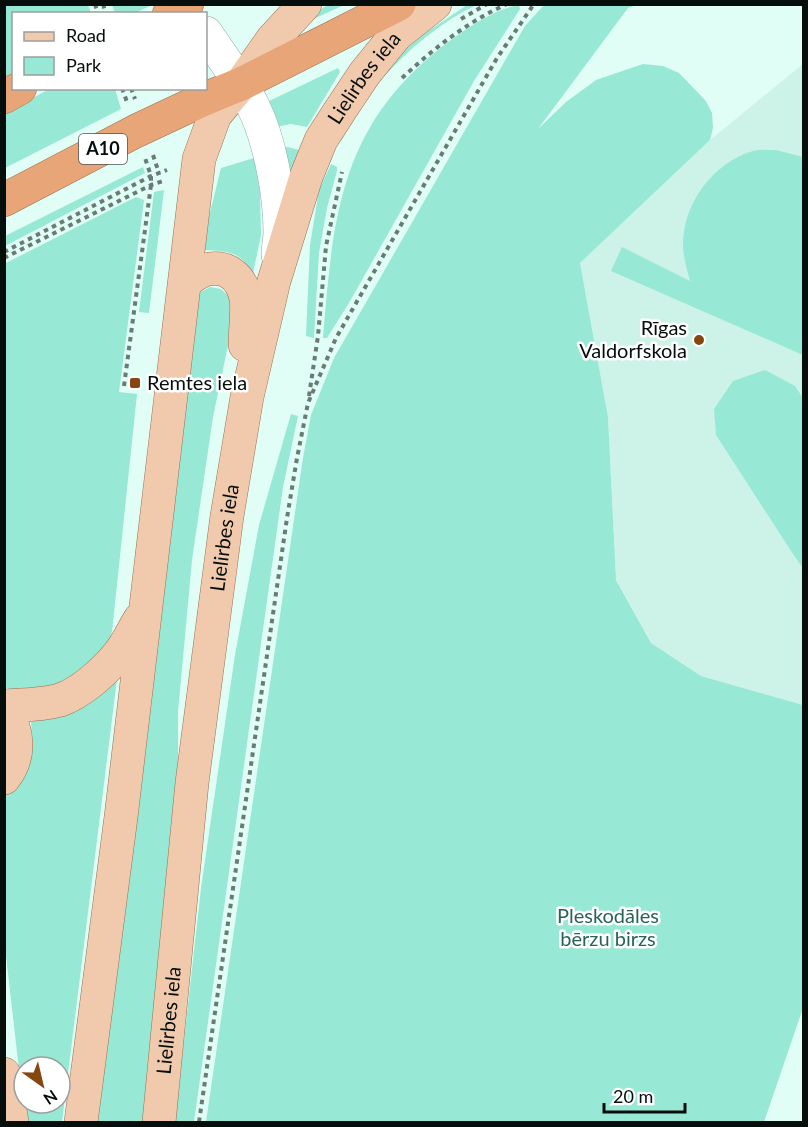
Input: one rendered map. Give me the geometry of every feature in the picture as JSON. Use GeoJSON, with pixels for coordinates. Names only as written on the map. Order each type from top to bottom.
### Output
{"type":"FeatureCollection","features":[{"type":"Feature","properties":{"kind":"highway","name":"A10"},"geometry":{"type":"LineString","coordinates":[[4,200],[201,94],[241,84],[399,4]]}},
{"type":"Feature","properties":{"kind":"highway"},"geometry":{"type":"LineString","coordinates":[[173,12],[187,5]]}},
{"type":"Feature","properties":{"kind":"main road"},"geometry":{"type":"LineString","coordinates":[[81,1122],[121,817],[197,169],[214,115],[241,84],[272,40],[305,4]]}},
{"type":"Feature","properties":{"kind":"main road","name":"Lielirbes iela"},"geometry":{"type":"LineString","coordinates":[[159,1122],[192,783],[226,516],[247,397],[274,281],[306,177],[321,140],[365,74],[396,35],[435,4]]}},
{"type":"Feature","properties":{"kind":"main road"},"geometry":{"type":"LineString","coordinates":[[185,282],[204,271],[219,269],[232,273],[241,284],[246,299],[247,397]]}},
{"type":"Feature","properties":{"kind":"main road"},"geometry":{"type":"LineString","coordinates":[[4,778],[9,773],[15,759],[17,745],[11,718],[4,707],[61,699],[81,688],[100,673],[119,653],[145,609]]}},
{"type":"Feature","properties":{"kind":"main road"},"geometry":{"type":"LineString","coordinates":[[4,1074],[12,1122]]}},
{"type":"Feature","properties":{"kind":"street"},"geometry":{"type":"LineString","coordinates":[[207,34],[241,84],[261,123],[278,201],[280,234],[274,281]]}},
{"type":"Feature","properties":{"kind":"street"},"geometry":{"type":"LineString","coordinates":[[201,94],[203,144]]}},
{"type":"Feature","properties":{"kind":"path"},"geometry":{"type":"LineString","coordinates":[[397,84],[446,40],[507,4]]}},
{"type":"Feature","properties":{"kind":"path"},"geometry":{"type":"LineString","coordinates":[[308,403],[336,338],[497,58],[534,4]]}},
{"type":"Feature","properties":{"kind":"path"},"geometry":{"type":"LineString","coordinates":[[200,1122],[287,518],[318,336],[326,246],[343,169]]}},
{"type":"Feature","properties":{"kind":"path"},"geometry":{"type":"LineString","coordinates":[[4,252],[151,176],[124,386]]}},
{"type":"Feature","properties":{"kind":"shaded area","name":"Rīgas Valdorfskola"},"geometry":{"type":"Polygon","coordinates":[[[803,64],[803,705],[701,676],[651,643],[616,579],[608,417],[580,263],[710,140],[803,64]]]}},
{"type":"Feature","properties":{"kind":"green space"},"geometry":{"type":"Polygon","coordinates":[[[112,4],[152,5],[137,12],[115,12],[112,4]]]}},
{"type":"Feature","properties":{"kind":"green space"},"geometry":{"type":"Polygon","coordinates":[[[5,5],[88,5],[91,12],[12,12],[12,76],[5,79],[5,5]]]}},
{"type":"Feature","properties":{"kind":"green space"},"geometry":{"type":"Polygon","coordinates":[[[327,5],[344,5],[296,27],[327,5]]]}},
{"type":"Feature","properties":{"kind":"green space"},"geometry":{"type":"Polygon","coordinates":[[[467,5],[476,5],[438,28],[392,68],[360,109],[341,141],[338,139],[360,103],[400,54],[421,36],[467,5]]]}},
{"type":"Feature","properties":{"kind":"green space"},"geometry":{"type":"Polygon","coordinates":[[[519,5],[520,9],[474,81],[349,303],[327,338],[323,338],[331,253],[338,214],[348,177],[362,142],[382,108],[409,77],[443,46],[489,16],[519,5]]]}},
{"type":"Feature","properties":{"kind":"green space","name":"Pleskodāles bērzu birzs"},"geometry":{"type":"Polygon","coordinates":[[[544,5],[637,5],[628,8],[538,129],[566,102],[596,80],[643,64],[663,66],[679,73],[706,101],[712,113],[713,128],[710,140],[580,263],[608,417],[616,580],[651,643],[701,676],[803,705],[803,1008],[764,1122],[206,1122],[311,415],[334,358],[525,26],[544,5]]]}},
{"type":"Feature","properties":{"kind":"green space"},"geometry":{"type":"Polygon","coordinates":[[[338,68],[340,72],[307,127],[291,124],[271,128],[265,103],[338,68]]]}},
{"type":"Feature","properties":{"kind":"green space"},"geometry":{"type":"Polygon","coordinates":[[[47,90],[115,90],[121,109],[5,168],[4,114],[47,90]]]}},
{"type":"Feature","properties":{"kind":"green space"},"geometry":{"type":"Polygon","coordinates":[[[288,147],[299,150],[290,177],[275,149],[288,147]]]}},
{"type":"Feature","properties":{"kind":"green space"},"geometry":{"type":"Polygon","coordinates":[[[756,150],[776,150],[803,157],[803,355],[611,271],[622,247],[690,281],[683,250],[684,229],[688,214],[703,187],[725,165],[739,157],[756,150]]]}},
{"type":"Feature","properties":{"kind":"green space"},"geometry":{"type":"Polygon","coordinates":[[[254,158],[260,192],[261,235],[253,273],[238,256],[204,250],[206,229],[221,168],[254,158]]]}},
{"type":"Feature","properties":{"kind":"green space"},"geometry":{"type":"Polygon","coordinates":[[[331,164],[337,167],[337,171],[327,208],[319,253],[314,338],[306,336],[310,245],[319,190],[331,164]]]}},
{"type":"Feature","properties":{"kind":"green space"},"geometry":{"type":"Polygon","coordinates":[[[143,167],[145,173],[5,246],[5,236],[143,167]]]}},
{"type":"Feature","properties":{"kind":"green space"},"geometry":{"type":"Polygon","coordinates":[[[164,190],[149,313],[139,312],[154,192],[164,190]]]}},
{"type":"Feature","properties":{"kind":"green space"},"geometry":{"type":"Polygon","coordinates":[[[136,197],[144,200],[119,392],[137,394],[112,632],[106,650],[59,687],[14,691],[5,687],[4,264],[136,197]]]}},
{"type":"Feature","properties":{"kind":"green space"},"geometry":{"type":"Polygon","coordinates":[[[210,287],[221,289],[229,297],[234,317],[213,417],[192,560],[178,712],[178,763],[143,1122],[96,1122],[197,298],[201,292],[210,287]]]}},
{"type":"Feature","properties":{"kind":"green space"},"geometry":{"type":"Polygon","coordinates":[[[765,370],[795,386],[803,398],[803,568],[716,435],[714,409],[733,381],[765,370]]]}},
{"type":"Feature","properties":{"kind":"green space"},"geometry":{"type":"Polygon","coordinates":[[[291,414],[298,416],[283,487],[194,1122],[175,1122],[201,888],[235,655],[259,525],[291,414]]]}},
{"type":"Feature","properties":{"kind":"green space"},"geometry":{"type":"Polygon","coordinates":[[[118,671],[70,1055],[17,1055],[5,947],[4,797],[20,781],[28,764],[32,745],[31,722],[61,711],[118,671]]]}},
{"type":"Feature","properties":{"kind":"green space"},"geometry":{"type":"Polygon","coordinates":[[[24,1115],[63,1115],[62,1122],[25,1122],[24,1115]]]}},
{"type":"Feature","properties":{"kind":"place","name":"Rīgas Valdorfskola"},"geometry":{"type":"Point","coordinates":[699,340]}},
{"type":"Feature","properties":{"kind":"place","name":"Remtes iela"},"geometry":{"type":"Point","coordinates":[135,383]}}]}
